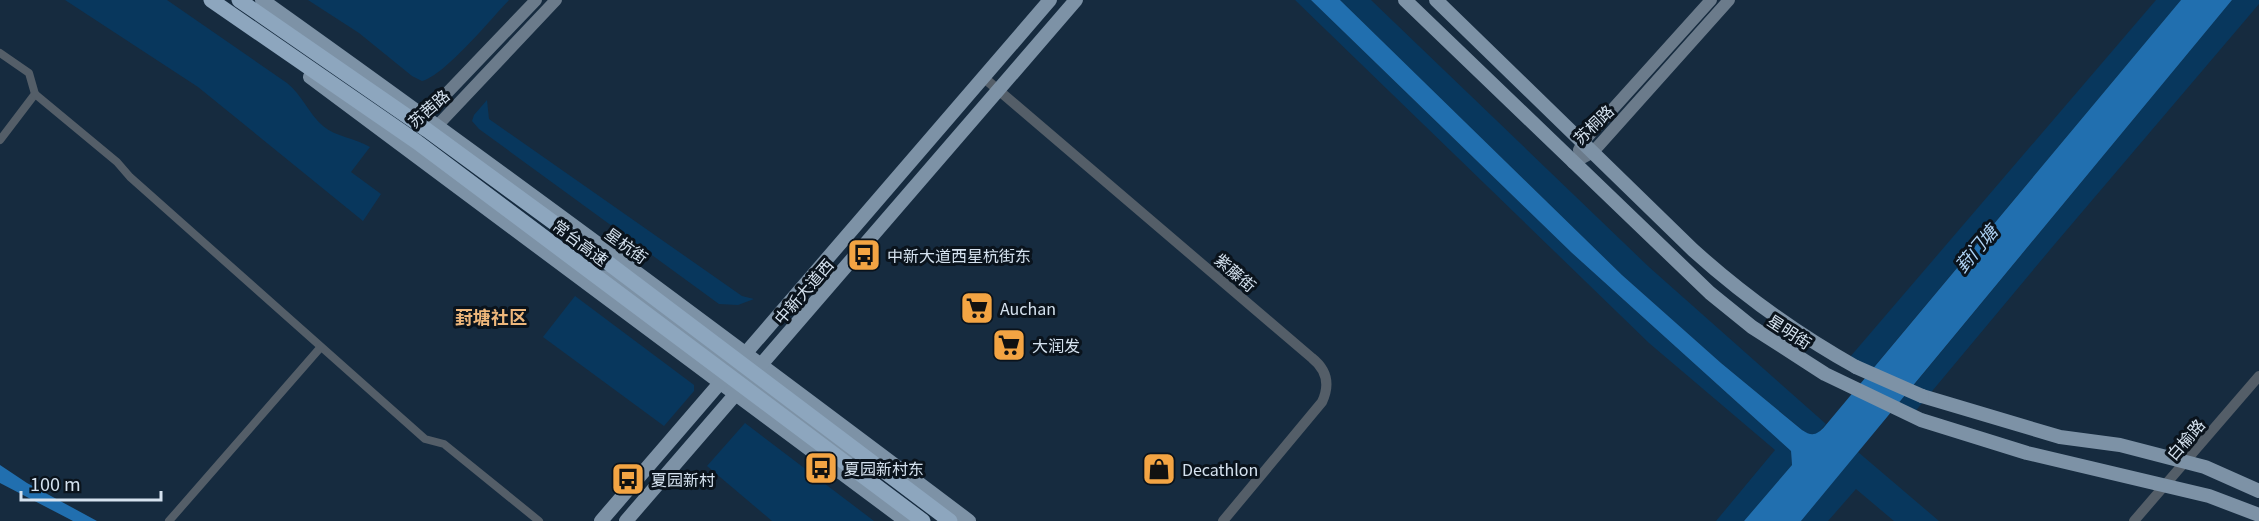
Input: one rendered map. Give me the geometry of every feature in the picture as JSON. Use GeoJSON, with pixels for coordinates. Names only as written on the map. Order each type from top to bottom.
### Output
{"type":"FeatureCollection","features":[{"type":"Feature","properties":{"kind":"highway","name":"常台高速"},"geometry":{"type":"LineString","coordinates":[[211,0],[417,142],[923,521]]}},
{"type":"Feature","properties":{"kind":"highway","name":"常台高速"},"geometry":{"type":"LineString","coordinates":[[239,0],[427,130],[950,521]]}},
{"type":"Feature","properties":{"kind":"main road"},"geometry":{"type":"LineString","coordinates":[[204,0],[406,147],[906,521]]}},
{"type":"Feature","properties":{"kind":"main road","name":"星杭街"},"geometry":{"type":"LineString","coordinates":[[262,0],[438,125],[969,521]]}},
{"type":"Feature","properties":{"kind":"main road","name":"苏茜路"},"geometry":{"type":"LineString","coordinates":[[406,147],[425,116],[536,0]]}},
{"type":"Feature","properties":{"kind":"main road","name":"苏茜路"},"geometry":{"type":"LineString","coordinates":[[406,147],[438,125],[556,0]]}},
{"type":"Feature","properties":{"kind":"main road","name":"中新大道西"},"geometry":{"type":"LineString","coordinates":[[602,521],[1050,0]]}},
{"type":"Feature","properties":{"kind":"main road","name":"中新大道西"},"geometry":{"type":"LineString","coordinates":[[627,521],[1076,0]]}},
{"type":"Feature","properties":{"kind":"main road","name":"星明街"},"geometry":{"type":"LineString","coordinates":[[1405,0],[1710,293],[1752,327],[1825,374],[1922,420],[2027,453],[2209,496],[2259,515]]}},
{"type":"Feature","properties":{"kind":"main road","name":"星明街"},"geometry":{"type":"LineString","coordinates":[[1436,0],[1731,285],[1768,312],[1856,367],[1922,396],[2060,437],[2120,445],[2205,467],[2259,491]]}},
{"type":"Feature","properties":{"kind":"main road","name":"苏桐路"},"geometry":{"type":"LineString","coordinates":[[1588,147],[1711,0]]}},
{"type":"Feature","properties":{"kind":"main road","name":"苏桐路"},"geometry":{"type":"LineString","coordinates":[[1573,163],[1729,0]]}},
{"type":"Feature","properties":{"kind":"main road"},"geometry":{"type":"LineString","coordinates":[[583,279],[611,277],[733,368],[761,365]]}},
{"type":"Feature","properties":{"kind":"main road"},"geometry":{"type":"LineString","coordinates":[[721,382],[748,380],[843,450],[880,454]]}},
{"type":"Feature","properties":{"kind":"street"},"geometry":{"type":"LineString","coordinates":[[0,53],[29,73],[35,94],[117,162],[130,177],[320,348],[425,439],[444,444],[539,521]]}},
{"type":"Feature","properties":{"kind":"street","name":"紫藤街"},"geometry":{"type":"LineString","coordinates":[[983,77],[1323,369],[1327,384],[1322,402],[1223,521]]}},
{"type":"Feature","properties":{"kind":"street"},"geometry":{"type":"LineString","coordinates":[[0,140],[35,94]]}},
{"type":"Feature","properties":{"kind":"street"},"geometry":{"type":"LineString","coordinates":[[169,521],[320,348]]}},
{"type":"Feature","properties":{"kind":"street","name":"白榆路"},"geometry":{"type":"LineString","coordinates":[[2134,521],[2259,376]]}},
{"type":"Feature","properties":{"kind":"shaded area"},"geometry":{"type":"Polygon","coordinates":[[[65,0],[167,0],[287,83],[323,126],[334,133],[370,147],[351,172],[381,194],[363,221],[198,87],[65,0]]]}},
{"type":"Feature","properties":{"kind":"shaded area"},"geometry":{"type":"Polygon","coordinates":[[[308,0],[509,0],[454,58],[431,77],[422,81],[412,76],[359,33],[308,0]]]}},
{"type":"Feature","properties":{"kind":"shaded area"},"geometry":{"type":"Polygon","coordinates":[[[1295,0],[1311,0],[1572,253],[1791,451],[1792,465],[1744,521],[1716,521],[1775,450],[1649,343],[1295,0]]]}},
{"type":"Feature","properties":{"kind":"shaded area"},"geometry":{"type":"Polygon","coordinates":[[[1340,0],[1371,0],[1649,267],[1826,424],[1817,434],[1807,434],[1721,363],[1622,275],[1340,0]]]}},
{"type":"Feature","properties":{"kind":"shaded area"},"geometry":{"type":"Polygon","coordinates":[[[2156,0],[2181,0],[1869,373],[1850,357],[2156,0]]]}},
{"type":"Feature","properties":{"kind":"shaded area"},"geometry":{"type":"Polygon","coordinates":[[[2232,0],[2259,0],[2259,4],[1913,414],[1899,403],[2232,0]]]}},
{"type":"Feature","properties":{"kind":"shaded area"},"geometry":{"type":"Polygon","coordinates":[[[487,100],[489,119],[742,296],[754,299],[738,305],[719,304],[479,129],[472,121],[474,115],[487,100]]]}},
{"type":"Feature","properties":{"kind":"shaded area"},"geometry":{"type":"Polygon","coordinates":[[[575,296],[694,385],[694,391],[664,426],[543,337],[575,296]]]}},
{"type":"Feature","properties":{"kind":"shaded area"},"geometry":{"type":"Polygon","coordinates":[[[745,423],[874,521],[772,521],[707,466],[745,423]]]}},
{"type":"Feature","properties":{"kind":"shaded area"},"geometry":{"type":"Polygon","coordinates":[[[1858,452],[1939,521],[1894,521],[1856,489],[1828,521],[1801,521],[1858,452]]]}},
{"type":"Feature","properties":{"kind":"water","name":"葑门塘"},"geometry":{"type":"Polygon","coordinates":[[[1311,0],[1340,0],[1622,275],[1721,363],[1802,430],[1812,434],[1825,426],[2181,0],[2232,0],[1801,521],[1744,521],[1792,465],[1791,451],[1572,253],[1311,0]]]}},
{"type":"Feature","properties":{"kind":"water"},"geometry":{"type":"Polygon","coordinates":[[[0,465],[27,483],[97,521],[73,521],[0,483],[0,465]]]}},
{"type":"Feature","properties":{"kind":"place","name":"中新大道西星杭街东"},"geometry":{"type":"Point","coordinates":[864,255]}},
{"type":"Feature","properties":{"kind":"place","name":"Auchan"},"geometry":{"type":"Point","coordinates":[977,308]}},
{"type":"Feature","properties":{"kind":"place","name":"大润发"},"geometry":{"type":"Point","coordinates":[1009,345]}},
{"type":"Feature","properties":{"kind":"place","name":"夏园新村东"},"geometry":{"type":"Point","coordinates":[821,468]}},
{"type":"Feature","properties":{"kind":"place","name":"Decathlon"},"geometry":{"type":"Point","coordinates":[1159,469]}},
{"type":"Feature","properties":{"kind":"place","name":"夏园新村"},"geometry":{"type":"Point","coordinates":[628,479]}},
{"type":"Feature","properties":{"kind":"district","name":"葑塘社区"},"geometry":{"type":"Point","coordinates":[491,316]}}]}
